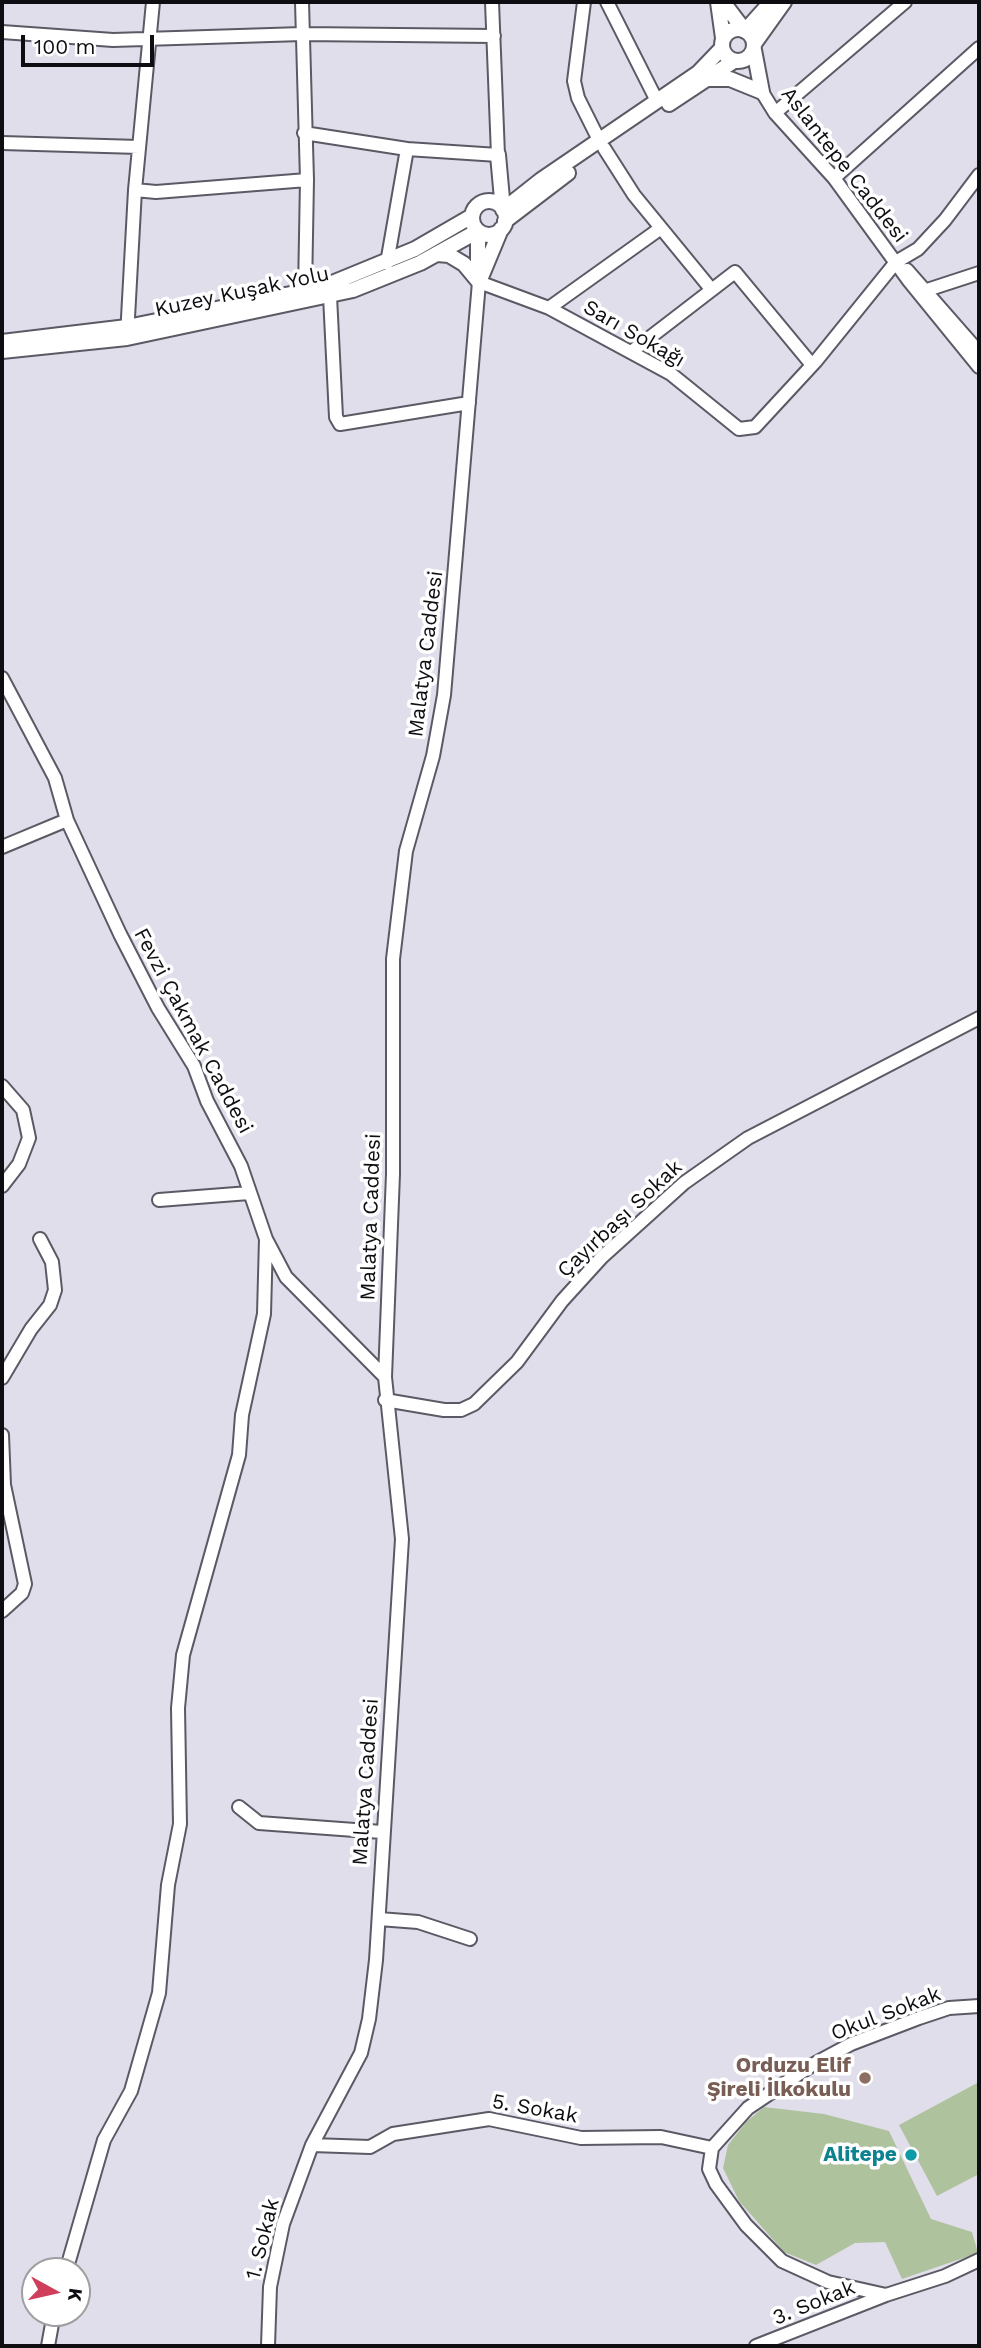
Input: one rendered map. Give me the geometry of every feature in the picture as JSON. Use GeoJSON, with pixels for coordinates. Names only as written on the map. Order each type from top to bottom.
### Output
{"type":"FeatureCollection","features":[{"type":"Feature","properties":{"kind":"main road"},"geometry":{"type":"LineString","coordinates":[[718,2],[726,57],[735,62],[762,92]]}},
{"type":"Feature","properties":{"kind":"main road"},"geometry":{"type":"LineString","coordinates":[[723,2],[754,47],[762,92]]}},
{"type":"Feature","properties":{"kind":"main road"},"geometry":{"type":"LineString","coordinates":[[478,231],[489,234],[503,220],[657,101],[698,73],[730,31],[745,31],[771,2]]}},
{"type":"Feature","properties":{"kind":"main road"},"geometry":{"type":"LineString","coordinates":[[479,282],[503,220],[519,198],[706,79],[735,62],[748,59],[784,2]]}},
{"type":"Feature","properties":{"kind":"main road"},"geometry":{"type":"LineString","coordinates":[[706,79],[730,79],[762,92]]}},
{"type":"Feature","properties":{"kind":"main road"},"geometry":{"type":"LineString","coordinates":[[498,155],[503,220]]}},
{"type":"Feature","properties":{"kind":"main road"},"geometry":{"type":"LineString","coordinates":[[485,201],[498,155]]}},
{"type":"Feature","properties":{"kind":"main road"},"geometry":{"type":"LineString","coordinates":[[500,190],[519,198]]}},
{"type":"Feature","properties":{"kind":"main road"},"geometry":{"type":"LineString","coordinates":[[479,282],[478,231],[472,216],[476,206],[485,201],[496,202],[503,220]]}},
{"type":"Feature","properties":{"kind":"main road","name":"Kuzey Kuşak Yolu"},"geometry":{"type":"LineString","coordinates":[[2,342],[127,333],[305,291],[387,262],[440,236],[472,216]]}},
{"type":"Feature","properties":{"kind":"main road","name":"Kuzey Kuşak Yolu"},"geometry":{"type":"LineString","coordinates":[[2,351],[127,333],[330,296],[389,277],[478,231]]}},
{"type":"Feature","properties":{"kind":"main road"},"geometry":{"type":"LineString","coordinates":[[438,254],[449,255],[464,264],[479,282]]}},
{"type":"Feature","properties":{"kind":"street"},"geometry":{"type":"LineString","coordinates":[[127,333],[135,190],[153,2]]}},
{"type":"Feature","properties":{"kind":"street"},"geometry":{"type":"LineString","coordinates":[[302,2],[307,180],[305,291]]}},
{"type":"Feature","properties":{"kind":"street"},"geometry":{"type":"LineString","coordinates":[[304,133],[407,149],[498,155],[492,2]]}},
{"type":"Feature","properties":{"kind":"street"},"geometry":{"type":"LineString","coordinates":[[584,2],[574,81],[578,98],[602,144],[661,228],[711,289]]}},
{"type":"Feature","properties":{"kind":"street"},"geometry":{"type":"LineString","coordinates":[[607,2],[657,101]]}},
{"type":"Feature","properties":{"kind":"street"},"geometry":{"type":"LineString","coordinates":[[775,113],[905,2]]}},
{"type":"Feature","properties":{"kind":"street"},"geometry":{"type":"LineString","coordinates":[[2,32],[113,40],[302,34],[494,36]]}},
{"type":"Feature","properties":{"kind":"street"},"geometry":{"type":"LineString","coordinates":[[834,178],[979,48]]}},
{"type":"Feature","properties":{"kind":"street","name":"Aslantepe Caddesi"},"geometry":{"type":"LineString","coordinates":[[762,92],[775,113],[834,178],[896,262]]}},
{"type":"Feature","properties":{"kind":"street"},"geometry":{"type":"LineString","coordinates":[[2,142],[139,147]]}},
{"type":"Feature","properties":{"kind":"street"},"geometry":{"type":"LineString","coordinates":[[387,262],[407,149]]}},
{"type":"Feature","properties":{"kind":"street","name":"Sarı Sokağı"},"geometry":{"type":"LineString","coordinates":[[479,282],[549,308],[671,374],[739,429],[755,427],[811,365],[896,262],[918,249],[945,220],[979,175]]}},
{"type":"Feature","properties":{"kind":"street"},"geometry":{"type":"LineString","coordinates":[[135,190],[156,192],[307,180]]}},
{"type":"Feature","properties":{"kind":"street"},"geometry":{"type":"LineString","coordinates":[[549,308],[661,228]]}},
{"type":"Feature","properties":{"kind":"street"},"geometry":{"type":"LineString","coordinates":[[896,262],[927,290],[979,352]]}},
{"type":"Feature","properties":{"kind":"street"},"geometry":{"type":"LineString","coordinates":[[896,262],[979,367]]}},
{"type":"Feature","properties":{"kind":"street"},"geometry":{"type":"LineString","coordinates":[[631,352],[735,272],[811,365]]}},
{"type":"Feature","properties":{"kind":"street"},"geometry":{"type":"LineString","coordinates":[[927,290],[979,273]]}},
{"type":"Feature","properties":{"kind":"street","name":"Malatya Caddesi"},"geometry":{"type":"LineString","coordinates":[[312,2145],[351,2074],[365,2041],[379,1919],[382,1832],[402,1539],[385,1400],[393,1174],[393,959],[406,851],[433,756],[444,695],[479,282]]}},
{"type":"Feature","properties":{"kind":"street"},"geometry":{"type":"LineString","coordinates":[[330,296],[336,417],[340,424],[469,403]]}},
{"type":"Feature","properties":{"kind":"street","name":"Fevzi Çakmak Caddesi"},"geometry":{"type":"LineString","coordinates":[[3,686],[55,778],[67,820],[139,971],[194,1066],[208,1101],[241,1166],[266,1239],[286,1277],[385,1377]]}},
{"type":"Feature","properties":{"kind":"street"},"geometry":{"type":"LineString","coordinates":[[2,847],[67,820]]}},
{"type":"Feature","properties":{"kind":"street","name":"Çayırbaşı Sokak"},"geometry":{"type":"LineString","coordinates":[[385,1400],[444,1410],[461,1410],[474,1404],[517,1362],[544,1322],[594,1266],[684,1183],[748,1138],[979,1018]]}},
{"type":"Feature","properties":{"kind":"street"},"geometry":{"type":"LineString","coordinates":[[2,1086],[23,1110],[29,1138],[19,1164],[2,1186]]}},
{"type":"Feature","properties":{"kind":"street"},"geometry":{"type":"LineString","coordinates":[[159,1200],[249,1193]]}},
{"type":"Feature","properties":{"kind":"street"},"geometry":{"type":"LineString","coordinates":[[2,1378],[31,1329],[50,1305],[55,1290],[52,1262],[40,1239]]}},
{"type":"Feature","properties":{"kind":"street"},"geometry":{"type":"LineString","coordinates":[[70,2257],[104,2140],[131,2091],[159,1993],[168,1885],[180,1824],[178,1708],[183,1656],[239,1455],[242,1415],[264,1314],[266,1239]]}},
{"type":"Feature","properties":{"kind":"street"},"geometry":{"type":"LineString","coordinates":[[2,1436],[4,1485],[25,1584],[22,1593],[2,1611]]}},
{"type":"Feature","properties":{"kind":"street"},"geometry":{"type":"LineString","coordinates":[[239,1807],[258,1823],[382,1832]]}},
{"type":"Feature","properties":{"kind":"street"},"geometry":{"type":"LineString","coordinates":[[379,1919],[418,1922],[470,1939]]}},
{"type":"Feature","properties":{"kind":"street","name":"Okul Sokak"},"geometry":{"type":"LineString","coordinates":[[712,2148],[748,2108],[812,2065],[851,2044],[949,2008],[979,2006]]}},
{"type":"Feature","properties":{"kind":"street","name":"5. Sokak"},"geometry":{"type":"LineString","coordinates":[[312,2145],[370,2147],[393,2134],[489,2119],[581,2137],[660,2137],[712,2148]]}},
{"type":"Feature","properties":{"kind":"street","name":"1. Sokak"},"geometry":{"type":"LineString","coordinates":[[268,2346],[270,2287],[283,2224],[312,2145]]}},
{"type":"Feature","properties":{"kind":"street"},"geometry":{"type":"LineString","coordinates":[[712,2148],[709,2169],[716,2184],[746,2225],[782,2262],[828,2282],[886,2295],[944,2276],[979,2260]]}},
{"type":"Feature","properties":{"kind":"street","name":"3. Sokak"},"geometry":{"type":"LineString","coordinates":[[756,2346],[886,2295]]}},
{"type":"Feature","properties":{"kind":"street"},"geometry":{"type":"LineString","coordinates":[[48,2346],[51,2327]]}},
{"type":"Feature","properties":{"kind":"green space"},"geometry":{"type":"Polygon","coordinates":[[[979,2082],[979,2174],[937,2196],[899,2125],[979,2082]]]}},
{"type":"Feature","properties":{"kind":"green space"},"geometry":{"type":"Polygon","coordinates":[[[764,2107],[824,2114],[889,2131],[931,2219],[972,2232],[978,2253],[902,2279],[885,2242],[855,2243],[816,2265],[784,2252],[739,2201],[723,2168],[728,2145],[746,2122],[764,2107]]]}},
{"type":"Feature","properties":{"kind":"place","name":"Orduzu Elif Şireli İlkokulu"},"geometry":{"type":"Point","coordinates":[865,2078]}},
{"type":"Feature","properties":{"kind":"place","name":"Alitepe"},"geometry":{"type":"Point","coordinates":[911,2155]}}]}
